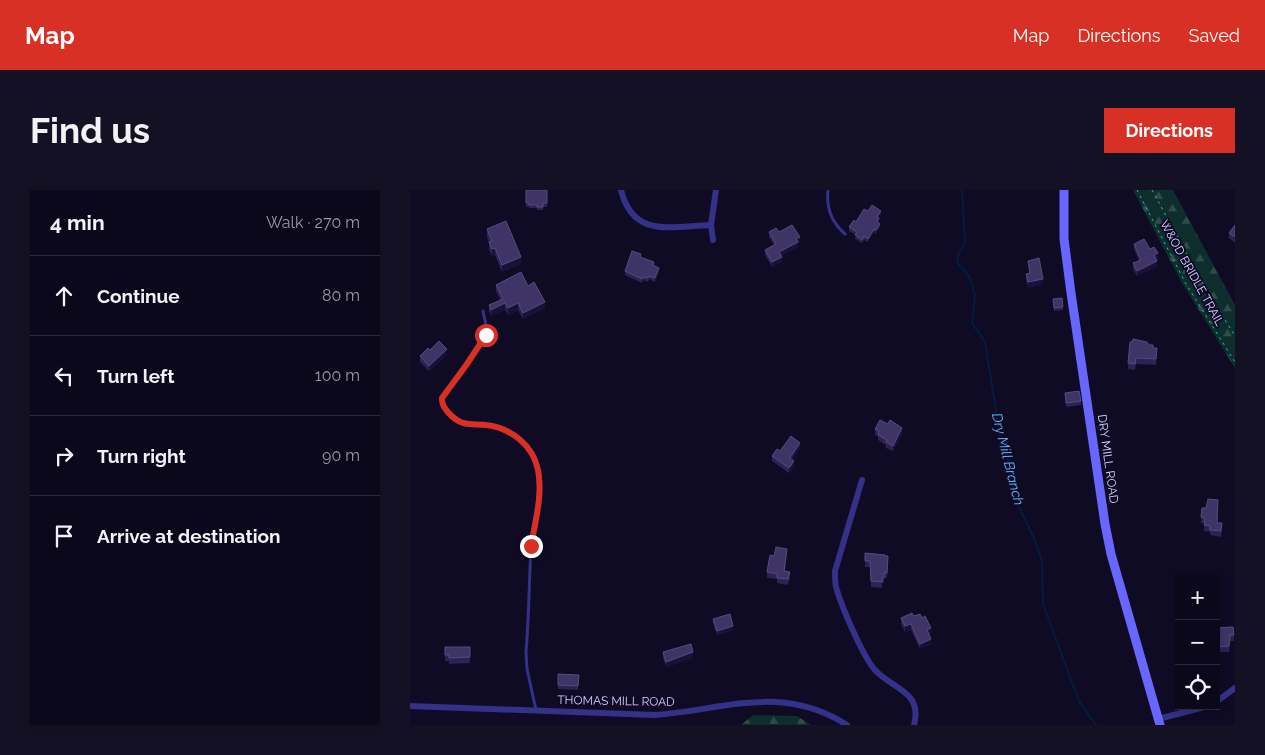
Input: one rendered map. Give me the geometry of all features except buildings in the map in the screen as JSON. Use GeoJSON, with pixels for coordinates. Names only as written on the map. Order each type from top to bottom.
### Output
{"type":"FeatureCollection","features":[{"type":"Feature","properties":{"kind":"street"},"geometry":{"type":"LineString","coordinates":[[621,190],[628,211],[639,221],[652,227],[711,225]]}},
{"type":"Feature","properties":{"kind":"street"},"geometry":{"type":"LineString","coordinates":[[713,240],[711,225],[716,190]]}},
{"type":"Feature","properties":{"kind":"street","name":"DRY MILL ROAD"},"geometry":{"type":"LineString","coordinates":[[1065,192],[1064,239],[1110,554],[1159,722]]}},
{"type":"Feature","properties":{"kind":"street"},"geometry":{"type":"LineString","coordinates":[[862,480],[835,571],[835,585],[867,658],[875,670],[908,696],[914,706],[916,718],[914,725]]}},
{"type":"Feature","properties":{"kind":"street"},"geometry":{"type":"LineString","coordinates":[[1220,699],[1235,688]]}},
{"type":"Feature","properties":{"kind":"street","name":"THOMAS MILL ROAD"},"geometry":{"type":"LineString","coordinates":[[410,706],[655,714],[679,713],[740,703],[773,701],[789,702],[812,708],[847,725]]}},
{"type":"Feature","properties":{"kind":"street"},"geometry":{"type":"LineString","coordinates":[[1159,722],[1196,710]]}},
{"type":"Feature","properties":{"kind":"lane"},"geometry":{"type":"LineString","coordinates":[[828,190],[829,209],[836,226],[845,234]]}},
{"type":"Feature","properties":{"kind":"lane"},"geometry":{"type":"LineString","coordinates":[[483,310],[487,330],[486,335],[442,398],[441,404],[443,408],[461,422],[498,427],[518,438],[533,455],[538,468],[540,493],[531,546],[526,652],[536,710]]}},
{"type":"Feature","properties":{"kind":"path","name":"W&OD BRIDLE TRAIL"},"geometry":{"type":"LineString","coordinates":[[1137,190],[1186,284],[1235,362]]}},
{"type":"Feature","properties":{"kind":"path"},"geometry":{"type":"LineString","coordinates":[[1152,190],[1206,289],[1235,336]]}},
{"type":"Feature","properties":{"kind":"green space"},"geometry":{"type":"Polygon","coordinates":[[[1133,190],[1173,190],[1235,305],[1235,368],[1182,283],[1133,190]]]}},
{"type":"Feature","properties":{"kind":"green space"},"geometry":{"type":"Polygon","coordinates":[[[753,715],[797,716],[811,725],[741,725],[753,715]]]}},
{"type":"Feature","properties":{"kind":"waterway","name":"Dry Mill Branch"},"geometry":{"type":"LineString","coordinates":[[962,190],[965,243],[959,253],[957,262],[970,278],[975,296],[972,323],[985,342],[1000,436],[1014,477],[1017,503],[1034,538],[1042,561],[1043,604],[1079,701],[1096,725]]}},
{"type":"Feature","properties":{"kind":"route"},"geometry":{"type":"LineString","coordinates":[[486,335],[442,398],[441,404],[443,408],[461,422],[498,427],[507,431],[518,438],[533,455],[538,468],[540,493],[531,546]]}}]}
